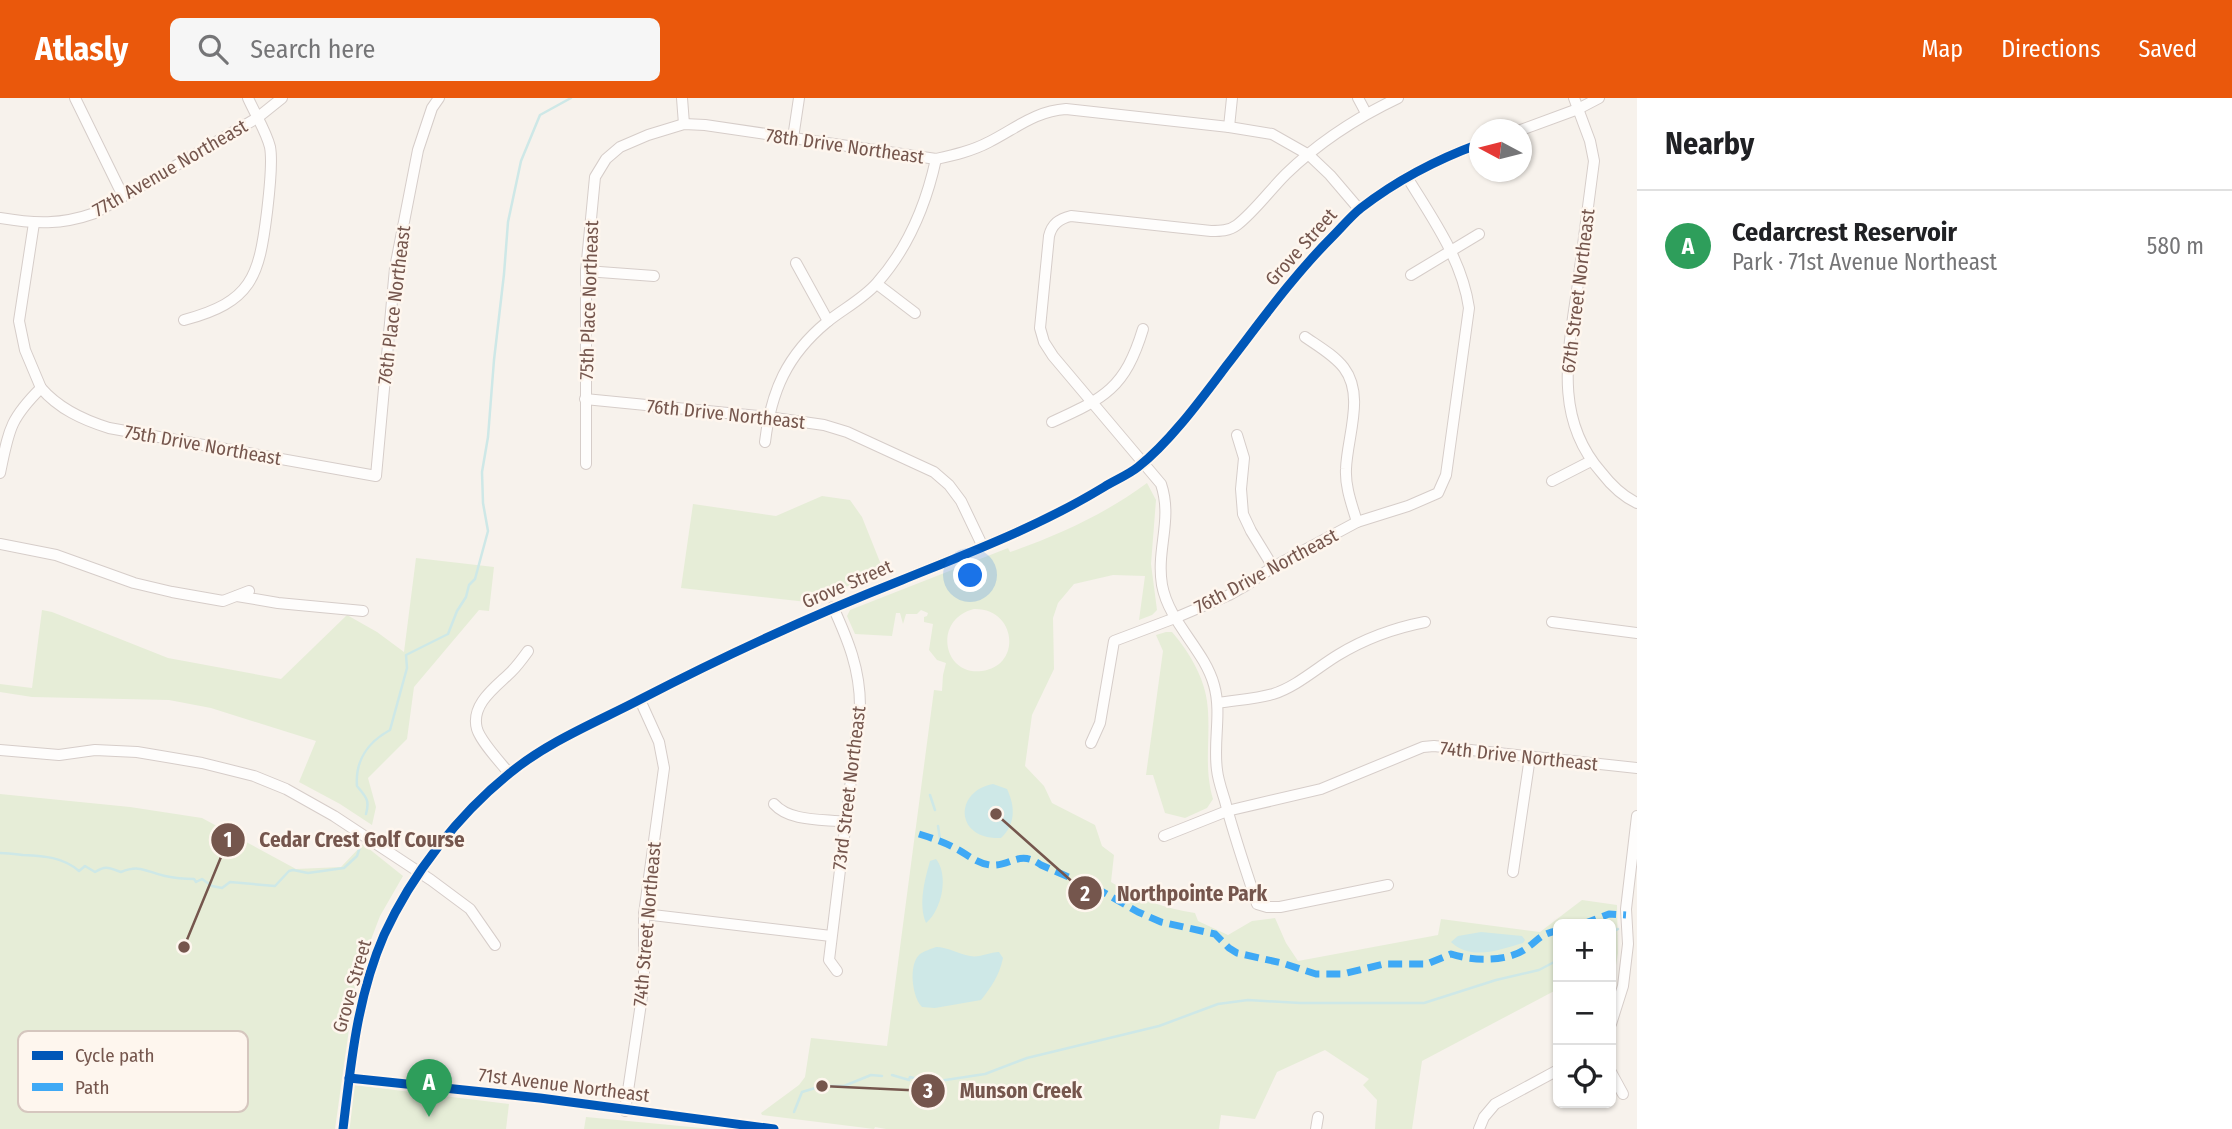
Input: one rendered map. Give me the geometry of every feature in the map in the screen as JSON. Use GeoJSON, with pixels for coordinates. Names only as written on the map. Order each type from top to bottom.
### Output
{"type":"FeatureCollection","features":[{"type":"Feature","properties":{"kind":"street"},"geometry":{"type":"LineString","coordinates":[[75,98],[123,196]]}},
{"type":"Feature","properties":{"kind":"street"},"geometry":{"type":"LineString","coordinates":[[184,320],[207,314],[232,302],[254,276],[264,238],[270,192],[270,148],[248,98]]}},
{"type":"Feature","properties":{"kind":"street"},"geometry":{"type":"LineString","coordinates":[[257,118],[282,98]]}},
{"type":"Feature","properties":{"kind":"street","name":"76th Place Northeast"},"geometry":{"type":"LineString","coordinates":[[376,476],[395,268],[418,150],[432,108],[439,98]]}},
{"type":"Feature","properties":{"kind":"street"},"geometry":{"type":"LineString","coordinates":[[682,98],[684,124]]}},
{"type":"Feature","properties":{"kind":"street"},"geometry":{"type":"LineString","coordinates":[[793,138],[799,98]]}},
{"type":"Feature","properties":{"kind":"street"},"geometry":{"type":"LineString","coordinates":[[1228,127],[1232,98]]}},
{"type":"Feature","properties":{"kind":"street"},"geometry":{"type":"LineString","coordinates":[[1357,98],[1366,113]]}},
{"type":"Feature","properties":{"kind":"street"},"geometry":{"type":"LineString","coordinates":[[1388,885],[1280,907],[1257,904],[1217,771],[1219,703],[1213,681],[1203,660],[1175,618],[1163,587],[1161,567],[1167,501],[1161,484],[1053,356],[1044,342],[1040,328],[1049,236],[1051,229],[1062,218],[1071,216],[1211,232],[1224,231],[1236,225],[1287,173],[1309,155],[1366,113],[1398,98]]}},
{"type":"Feature","properties":{"kind":"street","name":"67th Street Northeast"},"geometry":{"type":"LineString","coordinates":[[1574,98],[1590,141],[1594,161],[1567,369],[1568,404],[1578,439],[1591,461],[1612,486],[1637,503]]}},
{"type":"Feature","properties":{"kind":"street"},"geometry":{"type":"LineString","coordinates":[[1532,126],[1599,98]]}},
{"type":"Feature","properties":{"kind":"street","name":"78th Drive Northeast"},"geometry":{"type":"LineString","coordinates":[[620,147],[684,124],[936,159],[990,142],[1035,115],[1066,109],[1272,134],[1309,155],[1359,209]]}},
{"type":"Feature","properties":{"kind":"street","name":"77th Avenue Northeast"},"geometry":{"type":"LineString","coordinates":[[0,218],[34,223],[72,221],[95,213],[257,118]]}},
{"type":"Feature","properties":{"kind":"street","name":"75th Place Northeast"},"geometry":{"type":"LineString","coordinates":[[586,464],[586,271],[595,177],[606,159],[620,147]]}},
{"type":"Feature","properties":{"kind":"street","name":"Grove Street"},"geometry":{"type":"LineString","coordinates":[[343,1129],[353,1043],[370,971],[384,937],[400,904],[421,872],[472,807],[509,773],[556,741],[640,700],[833,607],[983,547],[1066,510],[1135,469],[1201,400],[1303,265],[1359,209],[1407,177],[1469,148]]}},
{"type":"Feature","properties":{"kind":"street"},"geometry":{"type":"LineString","coordinates":[[765,442],[768,417],[789,364],[803,344],[828,321],[877,284],[917,223],[929,193],[936,159]]}},
{"type":"Feature","properties":{"kind":"street"},"geometry":{"type":"LineString","coordinates":[[1407,177],[1451,250]]}},
{"type":"Feature","properties":{"kind":"street"},"geometry":{"type":"LineString","coordinates":[[0,473],[12,422],[21,408],[41,388],[24,350],[19,321],[34,223]]}},
{"type":"Feature","properties":{"kind":"street"},"geometry":{"type":"LineString","coordinates":[[1411,275],[1479,234]]}},
{"type":"Feature","properties":{"kind":"street","name":"76th Drive Northeast"},"geometry":{"type":"LineString","coordinates":[[1091,743],[1100,723],[1114,641],[1175,618],[1245,586],[1273,567],[1357,522],[1408,506],[1438,493],[1446,475],[1469,308],[1466,286],[1451,250]]}},
{"type":"Feature","properties":{"kind":"street"},"geometry":{"type":"LineString","coordinates":[[796,263],[828,321]]}},
{"type":"Feature","properties":{"kind":"street"},"geometry":{"type":"LineString","coordinates":[[586,271],[654,276]]}},
{"type":"Feature","properties":{"kind":"street"},"geometry":{"type":"LineString","coordinates":[[877,284],[915,313]]}},
{"type":"Feature","properties":{"kind":"street"},"geometry":{"type":"LineString","coordinates":[[1052,422],[1094,403],[1114,387],[1135,357],[1143,329]]}},
{"type":"Feature","properties":{"kind":"street"},"geometry":{"type":"LineString","coordinates":[[1306,337],[1344,368],[1352,384],[1354,404],[1346,469],[1347,486],[1357,522]]}},
{"type":"Feature","properties":{"kind":"street","name":"75th Drive Northeast"},"geometry":{"type":"LineString","coordinates":[[41,388],[68,411],[88,422],[109,428],[376,476]]}},
{"type":"Feature","properties":{"kind":"street","name":"76th Drive Northeast"},"geometry":{"type":"LineString","coordinates":[[585,399],[768,417],[824,425],[847,432],[934,472],[949,485],[961,501],[983,547]]}},
{"type":"Feature","properties":{"kind":"street"},"geometry":{"type":"LineString","coordinates":[[1237,436],[1244,458],[1241,489],[1243,514],[1273,567]]}},
{"type":"Feature","properties":{"kind":"street"},"geometry":{"type":"LineString","coordinates":[[1552,481],[1591,461]]}},
{"type":"Feature","properties":{"kind":"street"},"geometry":{"type":"LineString","coordinates":[[0,544],[56,555],[134,583],[172,592],[223,601],[249,591]]}},
{"type":"Feature","properties":{"kind":"street"},"geometry":{"type":"LineString","coordinates":[[237,596],[278,603],[363,611]]}},
{"type":"Feature","properties":{"kind":"street","name":"73rd Street Northeast"},"geometry":{"type":"LineString","coordinates":[[833,607],[851,646],[860,687],[860,706],[829,960],[837,971]]}},
{"type":"Feature","properties":{"kind":"street"},"geometry":{"type":"LineString","coordinates":[[1219,703],[1273,694],[1370,638],[1399,627],[1425,622]]}},
{"type":"Feature","properties":{"kind":"street"},"geometry":{"type":"LineString","coordinates":[[1552,622],[1637,633]]}},
{"type":"Feature","properties":{"kind":"street"},"geometry":{"type":"LineString","coordinates":[[509,773],[477,731],[476,722],[487,694],[514,670],[528,650]]}},
{"type":"Feature","properties":{"kind":"street","name":"74th Street Northeast"},"geometry":{"type":"LineString","coordinates":[[625,1111],[644,984],[644,914],[664,768],[659,742],[640,700]]}},
{"type":"Feature","properties":{"kind":"street","name":"74th Drive Northeast"},"geometry":{"type":"LineString","coordinates":[[1164,836],[1227,811],[1321,789],[1423,747],[1637,768]]}},
{"type":"Feature","properties":{"kind":"street"},"geometry":{"type":"LineString","coordinates":[[0,750],[59,755],[95,750],[137,752],[254,776],[286,789],[334,816],[421,872],[470,909],[495,944]]}},
{"type":"Feature","properties":{"kind":"street"},"geometry":{"type":"LineString","coordinates":[[1513,872],[1530,757]]}},
{"type":"Feature","properties":{"kind":"street"},"geometry":{"type":"LineString","coordinates":[[774,803],[790,815],[846,822]]}},
{"type":"Feature","properties":{"kind":"street"},"geometry":{"type":"LineString","coordinates":[[1616,1008],[1623,986],[1628,944],[1626,909],[1637,816]]}},
{"type":"Feature","properties":{"kind":"street"},"geometry":{"type":"LineString","coordinates":[[644,914],[831,936]]}},
{"type":"Feature","properties":{"kind":"street"},"geometry":{"type":"LineString","coordinates":[[1479,1129],[1484,1117],[1495,1104],[1553,1073]]}},
{"type":"Feature","properties":{"kind":"street","name":"71st Avenue Northeast"},"geometry":{"type":"LineString","coordinates":[[349,1078],[540,1098],[775,1129]]}},
{"type":"Feature","properties":{"kind":"street"},"geometry":{"type":"LineString","coordinates":[[1616,1081],[1623,1094]]}},
{"type":"Feature","properties":{"kind":"street"},"geometry":{"type":"LineString","coordinates":[[1316,1129],[1318,1117]]}},
{"type":"Feature","properties":{"kind":"green space"},"geometry":{"type":"Polygon","coordinates":[[[1147,483],[1156,500],[1151,564],[1157,610],[1139,620],[1145,576],[1113,575],[1074,584],[1058,603],[1053,618],[1054,669],[1032,715],[1025,766],[1044,786],[1052,803],[1095,825],[1102,846],[1114,855],[1111,882],[1151,902],[1195,913],[1198,921],[1228,935],[1252,921],[1275,918],[1298,961],[1438,935],[1441,919],[1540,932],[1553,922],[1553,992],[1422,1061],[1412,1129],[1375,1129],[1377,1100],[1363,1085],[1369,1079],[1325,1050],[1277,1072],[1255,1119],[1221,1115],[1219,1129],[874,1129],[762,1115],[761,1113],[799,1085],[805,1077],[811,1038],[887,1046],[934,690],[942,691],[946,663],[937,660],[929,650],[933,624],[924,622],[928,613],[921,610],[917,614],[906,614],[903,624],[900,613],[896,613],[892,636],[855,634],[847,616],[850,610],[1008,548],[1010,552],[1098,514],[1147,483]],[[974,609],[961,615],[952,624],[948,634],[948,646],[958,665],[968,670],[982,671],[995,667],[1004,659],[1009,638],[1006,627],[988,611],[974,609]]]}},
{"type":"Feature","properties":{"kind":"green space"},"geometry":{"type":"Polygon","coordinates":[[[822,496],[850,500],[862,517],[884,572],[807,602],[681,588],[693,504],[776,516],[822,496]]]}},
{"type":"Feature","properties":{"kind":"green space"},"geometry":{"type":"Polygon","coordinates":[[[416,558],[494,567],[489,611],[479,610],[414,687],[407,739],[368,778],[376,807],[372,825],[299,782],[316,741],[211,708],[169,700],[32,697],[0,692],[0,684],[32,688],[42,610],[168,658],[281,679],[347,615],[404,652],[416,558]]]}},
{"type":"Feature","properties":{"kind":"green space"},"geometry":{"type":"Polygon","coordinates":[[[1172,632],[1186,650],[1201,679],[1207,700],[1208,766],[1213,799],[1207,808],[1185,818],[1165,813],[1153,775],[1146,775],[1163,651],[1156,635],[1172,632]]]}},
{"type":"Feature","properties":{"kind":"green space"},"geometry":{"type":"Polygon","coordinates":[[[0,794],[130,807],[202,818],[296,869],[341,867],[363,844],[403,876],[380,916],[356,979],[335,1129],[0,1129],[0,794]]]}},
{"type":"Feature","properties":{"kind":"green space"},"geometry":{"type":"Polygon","coordinates":[[[1582,900],[1617,905],[1616,965],[1616,919],[1557,919],[1582,900]]]}},
{"type":"Feature","properties":{"kind":"green space"},"geometry":{"type":"Polygon","coordinates":[[[354,1085],[509,1104],[506,1129],[349,1129],[354,1085]]]}},
{"type":"Feature","properties":{"kind":"green space"},"geometry":{"type":"Polygon","coordinates":[[[586,1117],[712,1129],[584,1129],[586,1117]]]}},
{"type":"Feature","properties":{"kind":"water"},"geometry":{"type":"Polygon","coordinates":[[[993,784],[1007,789],[1013,808],[1012,821],[1001,838],[986,837],[974,831],[965,814],[971,796],[980,788],[993,784]]]}},
{"type":"Feature","properties":{"kind":"water"},"geometry":{"type":"Polygon","coordinates":[[[936,859],[942,874],[942,892],[936,910],[926,923],[923,892],[930,861],[936,859]]]}},
{"type":"Feature","properties":{"kind":"water"},"geometry":{"type":"Polygon","coordinates":[[[1481,932],[1522,936],[1525,940],[1523,943],[1476,953],[1459,948],[1451,942],[1458,936],[1481,932]]]}},
{"type":"Feature","properties":{"kind":"water"},"geometry":{"type":"Polygon","coordinates":[[[936,947],[974,956],[999,952],[1003,958],[999,970],[981,1000],[935,1008],[922,1007],[914,988],[914,965],[920,954],[936,947]]]}},
{"type":"Feature","properties":{"kind":"waterway"},"geometry":{"type":"LineString","coordinates":[[366,814],[368,805],[357,786],[358,768],[369,746],[390,730],[407,668],[406,655],[448,634],[469,585],[475,579],[488,531],[483,503],[482,472],[488,437],[508,222],[521,161],[540,115],[571,98]]}},
{"type":"Feature","properties":{"kind":"waterway"},"geometry":{"type":"LineString","coordinates":[[930,795],[935,810]]}},
{"type":"Feature","properties":{"kind":"waterway"},"geometry":{"type":"LineString","coordinates":[[938,826],[940,839]]}},
{"type":"Feature","properties":{"kind":"waterway"},"geometry":{"type":"LineString","coordinates":[[0,853],[53,858],[79,871],[85,866],[95,872],[106,868],[121,872],[139,869],[168,877],[194,879],[196,882],[202,879],[212,886],[222,888],[230,882],[275,886],[289,871],[308,873],[344,868],[357,856],[360,847]]}},
{"type":"Feature","properties":{"kind":"waterway"},"geometry":{"type":"LineString","coordinates":[[892,1075],[909,1080],[910,1077],[918,1079],[930,1076],[939,1081],[985,1074],[1027,1058],[1159,1026],[1218,1004],[1248,1000],[1300,1003],[1424,1003],[1496,980],[1539,970],[1553,963]]}},
{"type":"Feature","properties":{"kind":"waterway"},"geometry":{"type":"LineString","coordinates":[[794,1112],[802,1092],[822,1086],[844,1086],[871,1075],[882,1076]]}},
{"type":"Feature","properties":{"kind":"marked path"},"geometry":{"type":"LineString","coordinates":[[919,834],[947,844],[985,864],[997,865],[1021,858],[1033,860],[1161,922],[1215,934],[1237,953],[1316,974],[1343,974],[1384,964],[1427,964],[1451,954],[1478,959],[1508,957],[1553,932]]}},
{"type":"Feature","properties":{"kind":"marked path"},"geometry":{"type":"LineString","coordinates":[[1596,919],[1609,914],[1626,915]]}},
{"type":"Feature","properties":{"kind":"cycle path"},"geometry":{"type":"LineString","coordinates":[[343,1129],[361,1006],[384,935],[408,890],[438,847],[472,807],[510,773],[557,742],[737,651],[1030,526],[1134,470],[1174,432],[1291,283],[1354,214],[1403,180],[1469,148]]}},
{"type":"Feature","properties":{"kind":"cycle path"},"geometry":{"type":"LineString","coordinates":[[349,1078],[540,1098],[774,1129]]}},
{"type":"Feature","properties":{"kind":"place","name":"Northpointe Park"},"geometry":{"type":"Point","coordinates":[996,814]}},
{"type":"Feature","properties":{"kind":"place","name":"Cedar Crest Golf Course"},"geometry":{"type":"Point","coordinates":[184,947]}},
{"type":"Feature","properties":{"kind":"place","name":"Munson Creek"},"geometry":{"type":"Point","coordinates":[822,1086]}},
{"type":"Feature","properties":{"kind":"place","name":"Cedarcrest Reservoir"},"geometry":{"type":"Point","coordinates":[429,1117]}}]}
